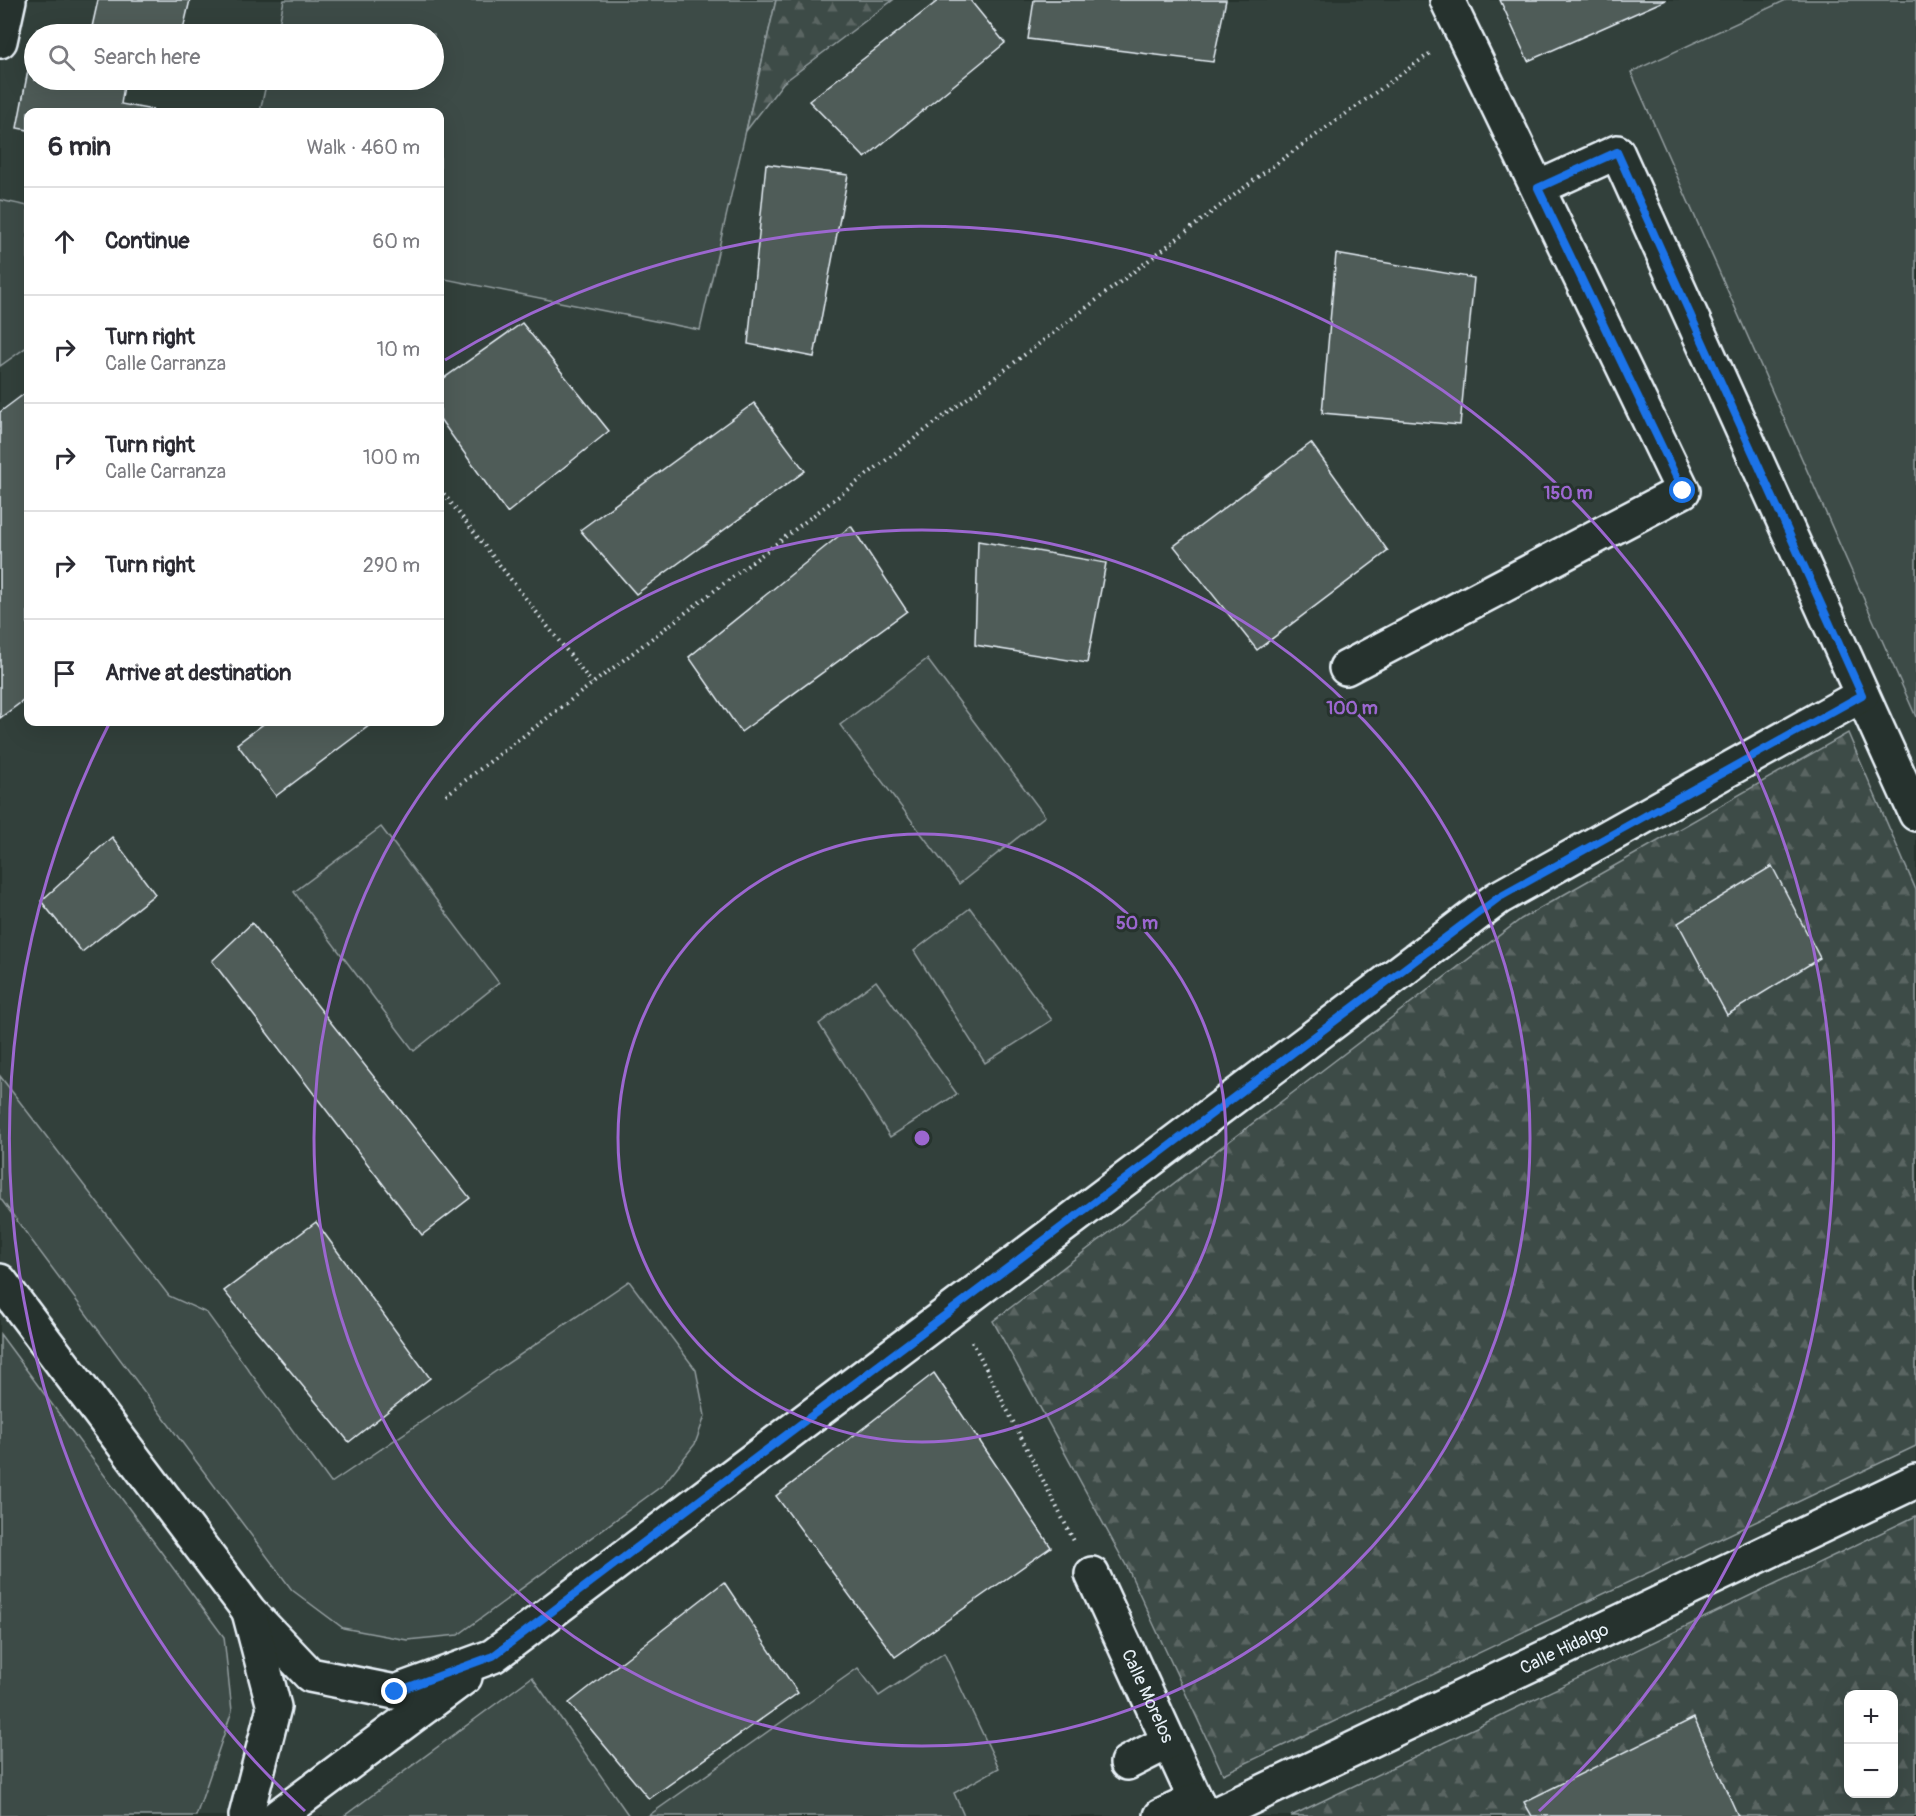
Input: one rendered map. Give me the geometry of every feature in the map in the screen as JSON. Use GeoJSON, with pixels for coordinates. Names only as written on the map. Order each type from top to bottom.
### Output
{"type":"FeatureCollection","features":[{"type":"Feature","properties":{"kind":"street"},"geometry":{"type":"LineString","coordinates":[[0,41],[9,0]]}},
{"type":"Feature","properties":{"kind":"street"},"geometry":{"type":"LineString","coordinates":[[1346,668],[1683,491],[1447,0]]}},
{"type":"Feature","properties":{"kind":"street"},"geometry":{"type":"LineString","coordinates":[[1538,188],[1617,152],[1916,814]]}},
{"type":"Feature","properties":{"kind":"street"},"geometry":{"type":"LineString","coordinates":[[278,1816],[955,1309],[1498,898],[1862,695]]}},
{"type":"Feature","properties":{"kind":"street"},"geometry":{"type":"LineString","coordinates":[[0,1281],[249,1611],[310,1675],[395,1692],[493,1656]]}},
{"type":"Feature","properties":{"kind":"street","name":"Calle Hidalgo"},"geometry":{"type":"LineString","coordinates":[[1161,1816],[1204,1811],[1916,1481]]}},
{"type":"Feature","properties":{"kind":"street","name":"Calle Morelos"},"geometry":{"type":"LineString","coordinates":[[1092,1574],[1168,1743],[1204,1811]]}},
{"type":"Feature","properties":{"kind":"street"},"geometry":{"type":"LineString","coordinates":[[246,1816],[274,1707],[249,1611]]}},
{"type":"Feature","properties":{"kind":"street"},"geometry":{"type":"LineString","coordinates":[[1127,1763],[1168,1743]]}},
{"type":"Feature","properties":{"kind":"path"},"geometry":{"type":"LineString","coordinates":[[446,795],[1266,171],[1462,30]]}},
{"type":"Feature","properties":{"kind":"path"},"geometry":{"type":"LineString","coordinates":[[444,494],[592,683]]}},
{"type":"Feature","properties":{"kind":"path"},"geometry":{"type":"LineString","coordinates":[[955,1309],[1092,1574]]}},
{"type":"Feature","properties":{"kind":"shaded area"},"geometry":{"type":"Polygon","coordinates":[[[0,0],[1916,0],[1916,1816],[0,1816],[0,0]]]}},
{"type":"Feature","properties":{"kind":"green space"},"geometry":{"type":"Polygon","coordinates":[[[284,0],[776,0],[700,330],[444,279],[444,108],[261,108],[265,90],[444,90],[444,24],[279,24],[284,0]]]}},
{"type":"Feature","properties":{"kind":"green space"},"geometry":{"type":"Polygon","coordinates":[[[776,0],[893,0],[783,83],[746,131],[776,0]]]}},
{"type":"Feature","properties":{"kind":"green space"},"geometry":{"type":"Polygon","coordinates":[[[1786,0],[1916,0],[1916,717],[1631,72],[1786,0]]]}},
{"type":"Feature","properties":{"kind":"green space"},"geometry":{"type":"Polygon","coordinates":[[[0,200],[24,205],[24,349],[0,366],[0,200]]]}},
{"type":"Feature","properties":{"kind":"green space"},"geometry":{"type":"Polygon","coordinates":[[[927,659],[1045,816],[959,884],[840,725],[927,659]]]}},
{"type":"Feature","properties":{"kind":"green space"},"geometry":{"type":"Polygon","coordinates":[[[1848,733],[1916,890],[1916,1446],[1223,1774],[1128,1569],[993,1321],[1521,919],[1848,733]]]}},
{"type":"Feature","properties":{"kind":"green space"},"geometry":{"type":"Polygon","coordinates":[[[381,827],[499,983],[414,1051],[294,892],[381,827]]]}},
{"type":"Feature","properties":{"kind":"green space"},"geometry":{"type":"Polygon","coordinates":[[[970,908],[1052,1020],[985,1063],[914,951],[970,908]]]}},
{"type":"Feature","properties":{"kind":"green space"},"geometry":{"type":"Polygon","coordinates":[[[876,981],[957,1094],[890,1137],[819,1024],[876,981]]]}},
{"type":"Feature","properties":{"kind":"green space"},"geometry":{"type":"Polygon","coordinates":[[[0,1076],[169,1296],[207,1313],[331,1483],[629,1281],[696,1370],[705,1416],[695,1444],[663,1485],[458,1635],[407,1640],[343,1628],[292,1590],[0,1198],[0,1076]]]}},
{"type":"Feature","properties":{"kind":"green space"},"geometry":{"type":"Polygon","coordinates":[[[0,1334],[224,1637],[232,1711],[196,1816],[0,1816],[0,1334]]]}},
{"type":"Feature","properties":{"kind":"green space"},"geometry":{"type":"Polygon","coordinates":[[[1916,1516],[1916,1816],[1291,1816],[1916,1516]]]}},
{"type":"Feature","properties":{"kind":"green space"},"geometry":{"type":"Polygon","coordinates":[[[944,1653],[999,1768],[954,1793],[964,1816],[648,1816],[858,1668],[879,1696],[944,1653]]]}},
{"type":"Feature","properties":{"kind":"green space"},"geometry":{"type":"Polygon","coordinates":[[[532,1677],[629,1816],[344,1816],[532,1677]]]}},
{"type":"Feature","properties":{"kind":"building"},"geometry":{"type":"Polygon","coordinates":[[[98,0],[190,0],[184,24],[93,24],[98,0]]]}},
{"type":"Feature","properties":{"kind":"building"},"geometry":{"type":"Polygon","coordinates":[[[939,0],[970,0],[1005,43],[865,158],[809,101],[939,0]]]}},
{"type":"Feature","properties":{"kind":"building"},"geometry":{"type":"Polygon","coordinates":[[[1034,0],[1226,0],[1213,62],[1028,39],[1034,0]]]}},
{"type":"Feature","properties":{"kind":"building"},"geometry":{"type":"Polygon","coordinates":[[[1500,0],[1666,0],[1528,61],[1500,0]]]}},
{"type":"Feature","properties":{"kind":"building"},"geometry":{"type":"Polygon","coordinates":[[[24,90],[123,90],[121,104],[142,108],[24,108],[24,129],[17,128],[24,90]]]}},
{"type":"Feature","properties":{"kind":"building"},"geometry":{"type":"Polygon","coordinates":[[[766,164],[848,175],[814,357],[748,344],[766,164]]]}},
{"type":"Feature","properties":{"kind":"building"},"geometry":{"type":"Polygon","coordinates":[[[1336,254],[1474,278],[1460,425],[1322,413],[1336,254]]]}},
{"type":"Feature","properties":{"kind":"building"},"geometry":{"type":"Polygon","coordinates":[[[522,323],[609,431],[507,513],[444,425],[444,378],[522,323]]]}},
{"type":"Feature","properties":{"kind":"building"},"geometry":{"type":"Polygon","coordinates":[[[24,394],[24,700],[0,718],[0,412],[24,394]]]}},
{"type":"Feature","properties":{"kind":"building"},"geometry":{"type":"Polygon","coordinates":[[[754,403],[805,471],[636,594],[580,530],[754,403]]]}},
{"type":"Feature","properties":{"kind":"building"},"geometry":{"type":"Polygon","coordinates":[[[1311,443],[1388,551],[1257,650],[1174,546],[1311,443]]]}},
{"type":"Feature","properties":{"kind":"building"},"geometry":{"type":"Polygon","coordinates":[[[851,526],[907,611],[741,732],[689,657],[851,526]]]}},
{"type":"Feature","properties":{"kind":"building"},"geometry":{"type":"Polygon","coordinates":[[[978,541],[1106,563],[1087,663],[975,645],[978,541]]]}},
{"type":"Feature","properties":{"kind":"building"},"geometry":{"type":"Polygon","coordinates":[[[261,726],[369,726],[276,796],[237,744],[261,726]]]}},
{"type":"Feature","properties":{"kind":"building"},"geometry":{"type":"Polygon","coordinates":[[[112,837],[155,894],[82,952],[41,901],[112,837]]]}},
{"type":"Feature","properties":{"kind":"building"},"geometry":{"type":"Polygon","coordinates":[[[1772,866],[1820,958],[1727,1015],[1678,923],[1772,866]]]}},
{"type":"Feature","properties":{"kind":"building"},"geometry":{"type":"Polygon","coordinates":[[[252,923],[470,1198],[422,1235],[212,961],[252,923]]]}},
{"type":"Feature","properties":{"kind":"building"},"geometry":{"type":"Polygon","coordinates":[[[316,1222],[430,1378],[349,1442],[224,1291],[316,1222]]]}},
{"type":"Feature","properties":{"kind":"building"},"geometry":{"type":"Polygon","coordinates":[[[934,1373],[1051,1547],[895,1657],[776,1496],[934,1373]]]}},
{"type":"Feature","properties":{"kind":"building"},"geometry":{"type":"Polygon","coordinates":[[[724,1582],[798,1693],[649,1799],[569,1703],[724,1582]]]}},
{"type":"Feature","properties":{"kind":"building"},"geometry":{"type":"Polygon","coordinates":[[[1694,1718],[1738,1816],[1532,1816],[1524,1802],[1694,1718]]]}},
{"type":"Feature","properties":{"kind":"route"},"geometry":{"type":"LineString","coordinates":[[395,1692],[493,1656],[1498,898],[1862,695],[1617,152],[1538,188],[1683,491]]}}]}
